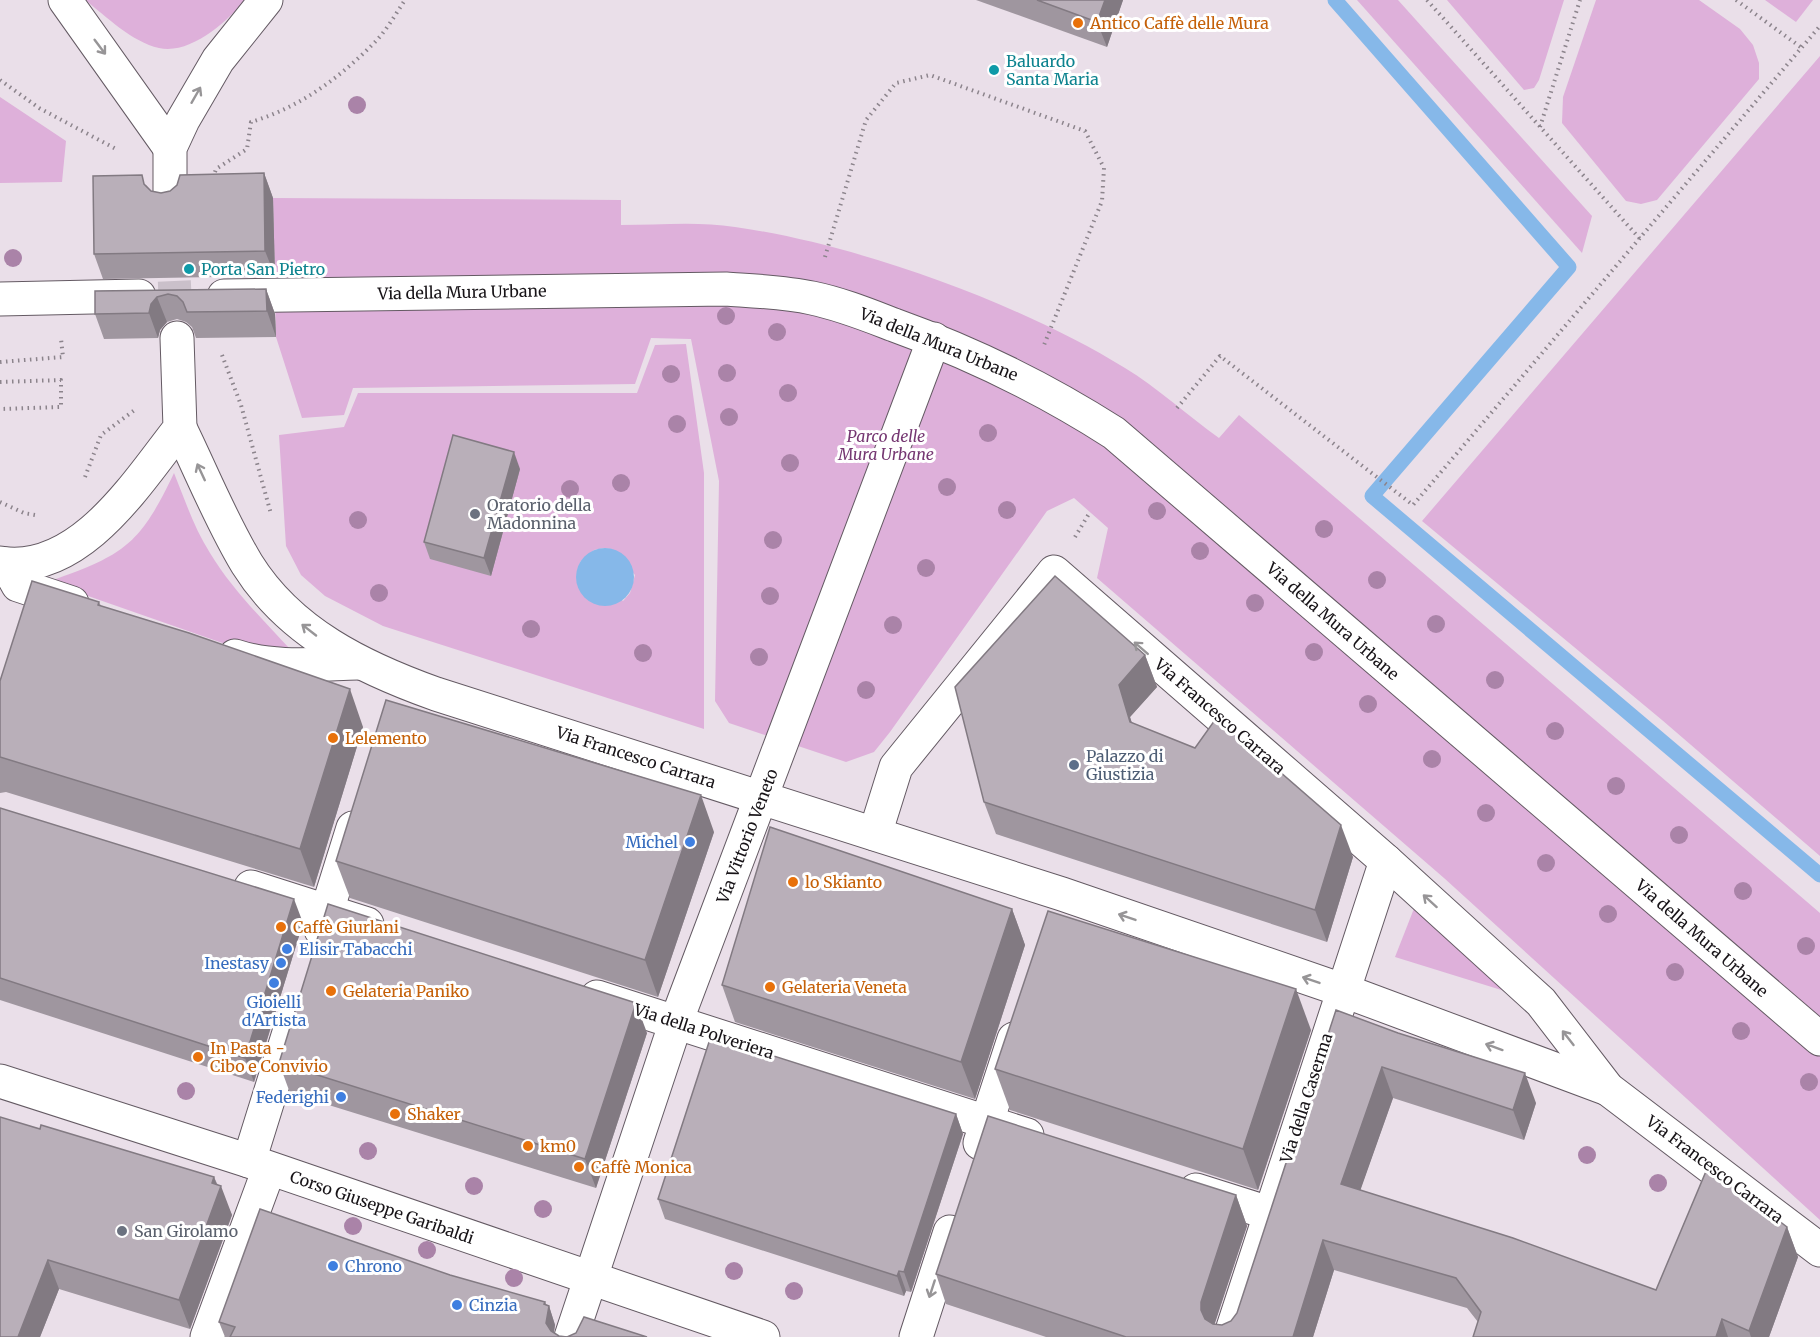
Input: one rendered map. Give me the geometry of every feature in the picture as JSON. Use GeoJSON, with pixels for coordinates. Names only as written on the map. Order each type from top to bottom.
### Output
{"type":"FeatureCollection","features":[{"type":"Feature","properties":{"kind":"street"},"geometry":{"type":"LineString","coordinates":[[65,0],[170,148]]}},
{"type":"Feature","properties":{"kind":"street"},"geometry":{"type":"LineString","coordinates":[[170,200],[170,148],[196,95],[218,60],[266,0]]}},
{"type":"Feature","properties":{"kind":"street","name":"Via della Mura Urbane"},"geometry":{"type":"LineString","coordinates":[[0,299],[726,289],[812,298],[848,308],[934,339],[1026,380],[1114,433],[1820,1039]]}},
{"type":"Feature","properties":{"kind":"street"},"geometry":{"type":"LineString","coordinates":[[177,338],[180,428],[248,566],[273,597],[296,620],[358,663]]}},
{"type":"Feature","properties":{"kind":"street","name":"Via Vittorio Veneto"},"geometry":{"type":"LineString","coordinates":[[571,1337],[676,1022],[934,339]]}},
{"type":"Feature","properties":{"kind":"street"},"geometry":{"type":"LineString","coordinates":[[105,614],[18,585],[3,563],[40,560],[72,546],[96,529],[180,428]]}},
{"type":"Feature","properties":{"kind":"street","name":"Via Francesco Carrara"},"geometry":{"type":"LineString","coordinates":[[875,834],[896,767],[1054,572],[1386,861],[1541,1002],[1608,1089],[1820,1250]]}},
{"type":"Feature","properties":{"kind":"street"},"geometry":{"type":"LineString","coordinates":[[203,646],[247,660],[268,663],[358,663]]}},
{"type":"Feature","properties":{"kind":"street","name":"Via Francesco Carrara"},"geometry":{"type":"LineString","coordinates":[[358,663],[398,680],[1062,894],[1341,990],[1608,1089]]}},
{"type":"Feature","properties":{"kind":"street"},"geometry":{"type":"LineString","coordinates":[[388,713],[398,680]]}},
{"type":"Feature","properties":{"kind":"street"},"geometry":{"type":"LineString","coordinates":[[313,956],[315,907],[361,801]]}},
{"type":"Feature","properties":{"kind":"street","name":"Via della Caserma"},"geometry":{"type":"LineString","coordinates":[[1230,1337],[1341,990],[1386,861]]}},
{"type":"Feature","properties":{"kind":"street"},"geometry":{"type":"LineString","coordinates":[[224,879],[392,932]]}},
{"type":"Feature","properties":{"kind":"street"},"geometry":{"type":"LineString","coordinates":[[1051,927],[1062,894]]}},
{"type":"Feature","properties":{"kind":"street"},"geometry":{"type":"LineString","coordinates":[[207,1337],[259,1165],[303,990]]}},
{"type":"Feature","properties":{"kind":"street","name":"Via della Polveriera"},"geometry":{"type":"LineString","coordinates":[[574,990],[1054,1144]]}},
{"type":"Feature","properties":{"kind":"street"},"geometry":{"type":"LineString","coordinates":[[972,1168],[1023,1014]]}},
{"type":"Feature","properties":{"kind":"street","name":"Corso Giuseppe Garibaldi"},"geometry":{"type":"LineString","coordinates":[[0,1081],[259,1165],[763,1337]]}},
{"type":"Feature","properties":{"kind":"street"},"geometry":{"type":"LineString","coordinates":[[1167,1180],[1269,1213]]}},
{"type":"Feature","properties":{"kind":"street"},"geometry":{"type":"LineString","coordinates":[[916,1337],[961,1202]]}},
{"type":"Feature","properties":{"kind":"path"},"geometry":{"type":"LineString","coordinates":[[216,169],[247,149],[251,122],[280,113],[322,88],[374,44],[405,0]]}},
{"type":"Feature","properties":{"kind":"path"},"geometry":{"type":"LineString","coordinates":[[1427,0],[1640,239]]}},
{"type":"Feature","properties":{"kind":"path"},"geometry":{"type":"LineString","coordinates":[[1540,128],[1580,0]]}},
{"type":"Feature","properties":{"kind":"path"},"geometry":{"type":"LineString","coordinates":[[1736,0],[1802,48]]}},
{"type":"Feature","properties":{"kind":"path"},"geometry":{"type":"LineString","coordinates":[[1177,408],[1220,356],[1413,505],[1820,26]]}},
{"type":"Feature","properties":{"kind":"path"},"geometry":{"type":"LineString","coordinates":[[812,298],[866,120],[896,83],[930,75],[1085,132],[1104,168],[1102,201],[1052,328],[1026,380]]}},
{"type":"Feature","properties":{"kind":"path"},"geometry":{"type":"LineString","coordinates":[[0,80],[39,108],[125,154]]}},
{"type":"Feature","properties":{"kind":"path"},"geometry":{"type":"LineString","coordinates":[[0,362],[63,357],[59,297]]}},
{"type":"Feature","properties":{"kind":"path"},"geometry":{"type":"LineString","coordinates":[[220,349],[241,405],[272,521]]}},
{"type":"Feature","properties":{"kind":"path"},"geometry":{"type":"LineString","coordinates":[[0,382],[60,380],[62,407],[0,409]]}},
{"type":"Feature","properties":{"kind":"path"},"geometry":{"type":"LineString","coordinates":[[82,483],[101,435],[139,407]]}},
{"type":"Feature","properties":{"kind":"path"},"geometry":{"type":"LineString","coordinates":[[0,502],[24,513],[36,515]]}},
{"type":"Feature","properties":{"kind":"green space"},"geometry":{"type":"Polygon","coordinates":[[[85,0],[245,0],[207,35],[183,47],[171,49],[159,48],[139,40],[85,0]]]}},
{"type":"Feature","properties":{"kind":"green space"},"geometry":{"type":"Polygon","coordinates":[[[1357,0],[1398,0],[1592,216],[1582,253],[1357,0]]]}},
{"type":"Feature","properties":{"kind":"green space"},"geometry":{"type":"Polygon","coordinates":[[[1447,0],[1564,0],[1539,80],[1534,88],[1524,90],[1447,0]]]}},
{"type":"Feature","properties":{"kind":"green space"},"geometry":{"type":"Polygon","coordinates":[[[1596,0],[1699,0],[1740,29],[1753,45],[1759,63],[1759,79],[1657,200],[1641,204],[1626,201],[1562,123],[1563,97],[1596,0]]]}},
{"type":"Feature","properties":{"kind":"green space"},"geometry":{"type":"Polygon","coordinates":[[[1765,0],[1813,0],[1796,22],[1765,0]]]}},
{"type":"Feature","properties":{"kind":"green space"},"geometry":{"type":"Polygon","coordinates":[[[1820,56],[1820,856],[1662,720],[1422,521],[1820,56]]]}},
{"type":"Feature","properties":{"kind":"green space"},"geometry":{"type":"Polygon","coordinates":[[[0,97],[66,141],[62,182],[0,183],[0,97]]]}},
{"type":"Feature","properties":{"kind":"green space","name":"Parco delle Mura Urbane"},"geometry":{"type":"Polygon","coordinates":[[[273,198],[621,200],[621,225],[707,224],[782,235],[884,262],[987,299],[1037,321],[1125,368],[1219,438],[1239,415],[1820,913],[1820,1220],[1444,878],[1097,578],[1108,528],[1074,498],[1047,511],[874,752],[846,762],[729,723],[715,701],[719,481],[691,339],[651,338],[635,384],[353,388],[344,415],[302,418],[276,337],[273,198]]]}},
{"type":"Feature","properties":{"kind":"green space"},"geometry":{"type":"Polygon","coordinates":[[[686,344],[704,473],[704,729],[383,626],[325,596],[301,575],[286,546],[279,435],[344,427],[358,393],[637,393],[655,345],[686,344]],[[612,549],[594,550],[580,562],[623,601],[630,593],[635,575],[612,549]]]}},
{"type":"Feature","properties":{"kind":"green space"},"geometry":{"type":"Polygon","coordinates":[[[174,473],[199,534],[218,566],[247,603],[290,649],[231,646],[48,582],[94,564],[126,545],[139,533],[150,517],[174,473]]]}},
{"type":"Feature","properties":{"kind":"green space"},"geometry":{"type":"Polygon","coordinates":[[[1415,906],[1511,993],[1395,957],[1415,906]]]}},
{"type":"Feature","properties":{"kind":"water"},"geometry":{"type":"Polygon","coordinates":[[[599,548],[611,548],[626,556],[634,571],[634,583],[626,598],[611,606],[599,606],[584,598],[576,583],[576,571],[584,556],[599,548]]]}},
{"type":"Feature","properties":{"kind":"building"},"geometry":{"type":"Polygon","coordinates":[[[1037,0],[1105,0],[1097,22],[1037,0]]]}},
{"type":"Feature","properties":{"kind":"building"},"geometry":{"type":"Polygon","coordinates":[[[264,173],[265,251],[94,254],[93,176],[142,175],[144,184],[151,191],[161,193],[170,191],[177,185],[180,175],[264,173]]]}},
{"type":"Feature","properties":{"kind":"building"},"geometry":{"type":"Polygon","coordinates":[[[266,289],[267,311],[187,312],[183,302],[177,296],[168,294],[157,297],[151,304],[149,313],[95,314],[95,291],[266,289]]]}},
{"type":"Feature","properties":{"kind":"building","name":"Oratorio della Madonnina"},"geometry":{"type":"Polygon","coordinates":[[[453,435],[514,452],[484,558],[424,542],[453,435]]]}},
{"type":"Feature","properties":{"kind":"building","name":"Palazzo di Giustizia"},"geometry":{"type":"Polygon","coordinates":[[[1055,576],[1145,655],[1119,685],[1130,722],[1195,748],[1217,717],[1341,825],[1315,910],[984,802],[955,687],[1055,576]]]}},
{"type":"Feature","properties":{"kind":"building"},"geometry":{"type":"Polygon","coordinates":[[[32,581],[350,689],[300,849],[0,757],[0,681],[32,581]]]}},
{"type":"Feature","properties":{"kind":"building"},"geometry":{"type":"Polygon","coordinates":[[[386,700],[701,795],[645,960],[336,861],[386,700]]]}},
{"type":"Feature","properties":{"kind":"building"},"geometry":{"type":"Polygon","coordinates":[[[0,808],[294,899],[245,1058],[0,978],[0,808]]]}},
{"type":"Feature","properties":{"kind":"building"},"geometry":{"type":"Polygon","coordinates":[[[770,827],[1012,909],[961,1062],[722,985],[770,827]]]}},
{"type":"Feature","properties":{"kind":"building"},"geometry":{"type":"Polygon","coordinates":[[[328,904],[636,1003],[585,1159],[279,1063],[328,904]]]}},
{"type":"Feature","properties":{"kind":"building"},"geometry":{"type":"Polygon","coordinates":[[[1048,911],[1296,989],[1243,1149],[995,1069],[1048,911]]]}},
{"type":"Feature","properties":{"kind":"building"},"geometry":{"type":"Polygon","coordinates":[[[1336,1010],[1398,1033],[1525,1073],[1513,1110],[1382,1067],[1341,1184],[1513,1238],[1656,1290],[1707,1169],[1787,1227],[1749,1331],[1722,1319],[1716,1337],[1473,1337],[1481,1312],[1456,1278],[1323,1240],[1293,1337],[1126,1337],[936,1274],[988,1116],[1236,1195],[1201,1302],[1201,1310],[1205,1319],[1213,1324],[1222,1325],[1231,1321],[1237,1313],[1336,1010]]]}},
{"type":"Feature","properties":{"kind":"building"},"geometry":{"type":"Polygon","coordinates":[[[711,1036],[956,1114],[904,1272],[899,1271],[897,1276],[658,1199],[711,1036]]]}},
{"type":"Feature","properties":{"kind":"building","name":"San Girolamo"},"geometry":{"type":"Polygon","coordinates":[[[0,1117],[40,1129],[41,1125],[214,1177],[212,1183],[221,1186],[179,1300],[48,1260],[18,1337],[0,1337],[0,1117]]]}},
{"type":"Feature","properties":{"kind":"building"},"geometry":{"type":"Polygon","coordinates":[[[260,1209],[450,1275],[545,1302],[544,1304],[549,1306],[546,1323],[551,1331],[559,1336],[567,1337],[230,1337],[235,1327],[219,1322],[260,1209]]]}},
{"type":"Feature","properties":{"kind":"building"},"geometry":{"type":"Polygon","coordinates":[[[584,1317],[647,1337],[567,1337],[576,1333],[584,1317]]]}},
{"type":"Feature","properties":{"kind":"waterway"},"geometry":{"type":"LineString","coordinates":[[1335,0],[1569,267],[1372,496],[1820,875]]}},
{"type":"Feature","properties":{"kind":"tunnel"},"geometry":{"type":"LineString","coordinates":[[172,232],[177,338]]}},
{"type":"Feature","properties":{"kind":"place","name":"Antico Caffè delle Mura"},"geometry":{"type":"Point","coordinates":[1078,23]}},
{"type":"Feature","properties":{"kind":"place","name":"Baluardo Santa Maria"},"geometry":{"type":"Point","coordinates":[994,70]}},
{"type":"Feature","properties":{"kind":"place","name":"Porta San Pietro"},"geometry":{"type":"Point","coordinates":[189,269]}},
{"type":"Feature","properties":{"kind":"place","name":"Oratorio della Madonnina"},"geometry":{"type":"Point","coordinates":[475,514]}},
{"type":"Feature","properties":{"kind":"place","name":"Lelemento"},"geometry":{"type":"Point","coordinates":[333,738]}},
{"type":"Feature","properties":{"kind":"place","name":"Palazzo di Giustizia"},"geometry":{"type":"Point","coordinates":[1074,765]}},
{"type":"Feature","properties":{"kind":"place","name":"Michel"},"geometry":{"type":"Point","coordinates":[690,842]}},
{"type":"Feature","properties":{"kind":"place","name":"lo Skianto"},"geometry":{"type":"Point","coordinates":[793,882]}},
{"type":"Feature","properties":{"kind":"place","name":"Caffè Giurlani"},"geometry":{"type":"Point","coordinates":[281,927]}},
{"type":"Feature","properties":{"kind":"place","name":"Elisir Tabacchi"},"geometry":{"type":"Point","coordinates":[287,949]}},
{"type":"Feature","properties":{"kind":"place","name":"Inestasy"},"geometry":{"type":"Point","coordinates":[281,963]}},
{"type":"Feature","properties":{"kind":"place","name":"Gioielli d'Artista"},"geometry":{"type":"Point","coordinates":[274,983]}},
{"type":"Feature","properties":{"kind":"place","name":"Gelateria Veneta"},"geometry":{"type":"Point","coordinates":[770,987]}},
{"type":"Feature","properties":{"kind":"place","name":"Gelateria Paniko"},"geometry":{"type":"Point","coordinates":[331,991]}},
{"type":"Feature","properties":{"kind":"place","name":"In Pasta - Cibo e Convivio"},"geometry":{"type":"Point","coordinates":[198,1057]}},
{"type":"Feature","properties":{"kind":"place","name":"Federighi"},"geometry":{"type":"Point","coordinates":[341,1097]}},
{"type":"Feature","properties":{"kind":"place","name":"Shaker"},"geometry":{"type":"Point","coordinates":[395,1114]}},
{"type":"Feature","properties":{"kind":"place","name":"km0"},"geometry":{"type":"Point","coordinates":[528,1146]}},
{"type":"Feature","properties":{"kind":"place","name":"Caffè Monica"},"geometry":{"type":"Point","coordinates":[579,1167]}},
{"type":"Feature","properties":{"kind":"place","name":"San Girolamo"},"geometry":{"type":"Point","coordinates":[122,1231]}},
{"type":"Feature","properties":{"kind":"place","name":"Chrono"},"geometry":{"type":"Point","coordinates":[333,1266]}},
{"type":"Feature","properties":{"kind":"place","name":"Cinzia"},"geometry":{"type":"Point","coordinates":[457,1305]}}]}
